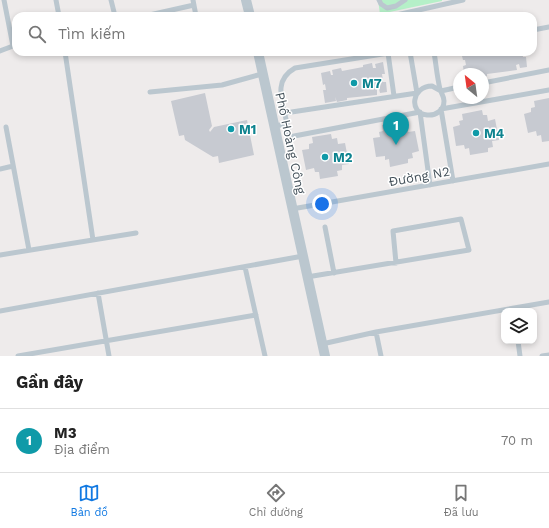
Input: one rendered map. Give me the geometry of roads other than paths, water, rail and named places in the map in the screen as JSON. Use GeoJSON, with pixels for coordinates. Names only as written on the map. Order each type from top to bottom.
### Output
{"type":"FeatureCollection","features":[{"type":"Feature","properties":{"kind":"street"},"geometry":{"type":"LineString","coordinates":[[246,0],[249,12]]}},
{"type":"Feature","properties":{"kind":"street","name":"Phố Hoàng Công"},"geometry":{"type":"LineString","coordinates":[[259,56],[325,356]]}},
{"type":"Feature","properties":{"kind":"lane"},"geometry":{"type":"LineString","coordinates":[[4,0],[12,41]]}},
{"type":"Feature","properties":{"kind":"lane"},"geometry":{"type":"LineString","coordinates":[[56,0],[58,12]]}},
{"type":"Feature","properties":{"kind":"lane"},"geometry":{"type":"LineString","coordinates":[[111,0],[113,12]]}},
{"type":"Feature","properties":{"kind":"lane"},"geometry":{"type":"LineString","coordinates":[[380,0],[381,4],[387,8],[396,6],[405,0]]}},
{"type":"Feature","properties":{"kind":"lane"},"geometry":{"type":"LineString","coordinates":[[410,12],[463,0]]}},
{"type":"Feature","properties":{"kind":"lane"},"geometry":{"type":"LineString","coordinates":[[159,12],[193,2],[195,12]]}},
{"type":"Feature","properties":{"kind":"lane"},"geometry":{"type":"LineString","coordinates":[[537,29],[549,27]]}},
{"type":"Feature","properties":{"kind":"lane"},"geometry":{"type":"LineString","coordinates":[[0,51],[12,46]]}},
{"type":"Feature","properties":{"kind":"lane"},"geometry":{"type":"LineString","coordinates":[[66,56],[93,240]]}},
{"type":"Feature","properties":{"kind":"lane"},"geometry":{"type":"LineString","coordinates":[[369,56],[295,68],[285,74],[281,82],[280,90],[289,137],[420,112],[433,115],[441,109],[549,90]]}},
{"type":"Feature","properties":{"kind":"lane"},"geometry":{"type":"LineString","coordinates":[[388,56],[394,96]]}},
{"type":"Feature","properties":{"kind":"lane"},"geometry":{"type":"LineString","coordinates":[[411,56],[417,93],[415,104],[420,112],[430,185]]}},
{"type":"Feature","properties":{"kind":"lane"},"geometry":{"type":"LineString","coordinates":[[435,56],[444,100],[441,109],[453,181]]}},
{"type":"Feature","properties":{"kind":"lane"},"geometry":{"type":"LineString","coordinates":[[489,82],[549,70]]}},
{"type":"Feature","properties":{"kind":"lane"},"geometry":{"type":"LineString","coordinates":[[150,92],[222,85],[262,74]]}},
{"type":"Feature","properties":{"kind":"lane"},"geometry":{"type":"LineString","coordinates":[[285,114],[417,93],[427,86],[437,88],[441,91],[453,88]]}},
{"type":"Feature","properties":{"kind":"lane"},"geometry":{"type":"LineString","coordinates":[[274,126],[287,124]]}},
{"type":"Feature","properties":{"kind":"lane"},"geometry":{"type":"LineString","coordinates":[[6,127],[29,250]]}},
{"type":"Feature","properties":{"kind":"lane","name":"Đường N2"},"geometry":{"type":"LineString","coordinates":[[292,209],[549,164]]}},
{"type":"Feature","properties":{"kind":"lane"},"geometry":{"type":"LineString","coordinates":[[0,169],[13,166]]}},
{"type":"Feature","properties":{"kind":"lane"},"geometry":{"type":"LineString","coordinates":[[308,277],[396,263],[469,250],[461,219],[393,232],[396,263]]}},
{"type":"Feature","properties":{"kind":"lane"},"geometry":{"type":"LineString","coordinates":[[325,227],[334,273]]}},
{"type":"Feature","properties":{"kind":"lane"},"geometry":{"type":"LineString","coordinates":[[0,255],[136,233]]}},
{"type":"Feature","properties":{"kind":"lane"},"geometry":{"type":"LineString","coordinates":[[0,311],[303,256]]}},
{"type":"Feature","properties":{"kind":"lane"},"geometry":{"type":"LineString","coordinates":[[245,267],[265,356]]}},
{"type":"Feature","properties":{"kind":"lane"},"geometry":{"type":"LineString","coordinates":[[98,293],[109,356]]}},
{"type":"Feature","properties":{"kind":"lane"},"geometry":{"type":"LineString","coordinates":[[521,308],[549,302]]}},
{"type":"Feature","properties":{"kind":"lane"},"geometry":{"type":"LineString","coordinates":[[322,344],[376,332],[501,312]]}},
{"type":"Feature","properties":{"kind":"lane"},"geometry":{"type":"LineString","coordinates":[[18,356],[256,314]]}},
{"type":"Feature","properties":{"kind":"lane"},"geometry":{"type":"LineString","coordinates":[[376,332],[381,356]]}},
{"type":"Feature","properties":{"kind":"lane"},"geometry":{"type":"LineString","coordinates":[[518,344],[520,356]]}},
{"type":"Feature","properties":{"kind":"lane"},"geometry":{"type":"LineString","coordinates":[[542,356],[549,355]]}},
{"type":"Feature","properties":{"kind":"place","name":"M7"},"geometry":{"type":"Point","coordinates":[354,83]}},
{"type":"Feature","properties":{"kind":"place","name":"M1"},"geometry":{"type":"Point","coordinates":[231,129]}},
{"type":"Feature","properties":{"kind":"place","name":"M4"},"geometry":{"type":"Point","coordinates":[476,133]}},
{"type":"Feature","properties":{"kind":"place","name":"M3"},"geometry":{"type":"Point","coordinates":[396,145]}},
{"type":"Feature","properties":{"kind":"place","name":"M2"},"geometry":{"type":"Point","coordinates":[325,157]}}]}
